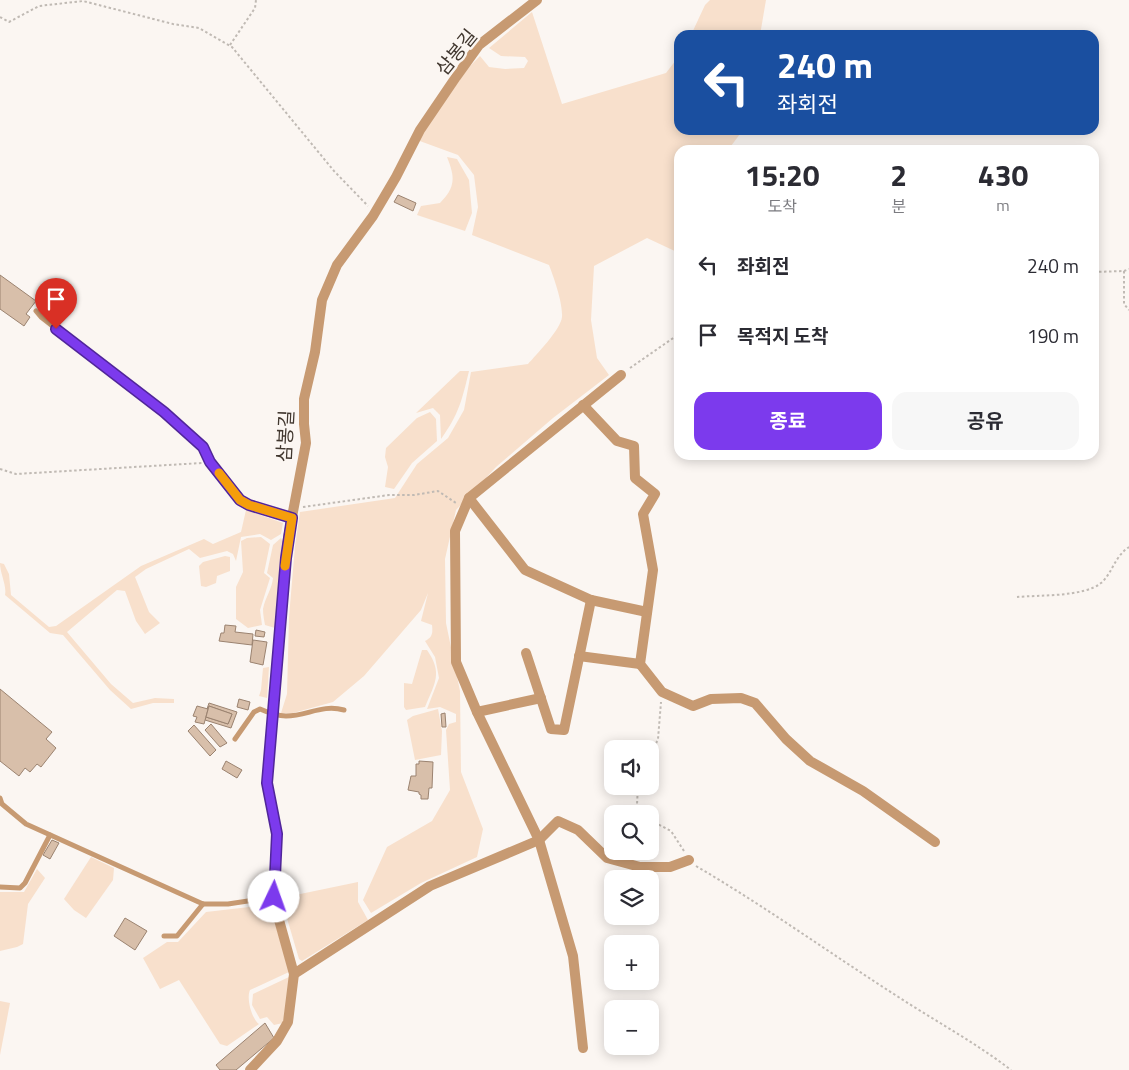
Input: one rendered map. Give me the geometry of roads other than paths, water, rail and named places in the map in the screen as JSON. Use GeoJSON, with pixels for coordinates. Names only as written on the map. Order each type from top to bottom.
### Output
{"type":"FeatureCollection","features":[{"type":"Feature","properties":{"kind":"street","name":"삼봉길"},"geometry":{"type":"LineString","coordinates":[[294,974],[274,902],[277,834],[267,783],[288,538],[306,444],[304,399],[315,352],[322,300],[336,266],[376,211],[420,130],[479,45],[537,0]]}},
{"type":"Feature","properties":{"kind":"street"},"geometry":{"type":"LineString","coordinates":[[583,1048],[573,956],[539,840],[477,712],[456,662],[455,531],[469,498],[621,375]]}},
{"type":"Feature","properties":{"kind":"street"},"geometry":{"type":"LineString","coordinates":[[583,405],[617,441],[634,446],[636,478],[655,494],[644,514],[653,570],[640,664]]}},
{"type":"Feature","properties":{"kind":"street"},"geometry":{"type":"LineString","coordinates":[[469,498],[524,570],[591,600],[647,612]]}},
{"type":"Feature","properties":{"kind":"street"},"geometry":{"type":"LineString","coordinates":[[526,653],[551,729],[564,730],[591,600]]}},
{"type":"Feature","properties":{"kind":"street"},"geometry":{"type":"LineString","coordinates":[[579,656],[640,664],[662,692],[692,706],[711,699],[741,698],[755,703],[786,739],[810,761],[863,791],[935,842]]}},
{"type":"Feature","properties":{"kind":"street"},"geometry":{"type":"LineString","coordinates":[[477,712],[541,698]]}},
{"type":"Feature","properties":{"kind":"street"},"geometry":{"type":"LineString","coordinates":[[250,1070],[277,1042],[288,1022],[294,974],[430,886],[539,840],[558,821],[578,830],[607,858],[640,867],[670,867],[689,860]]}},
{"type":"Feature","properties":{"kind":"lane"},"geometry":{"type":"LineString","coordinates":[[36,312],[41,318],[164,412],[203,447],[210,462],[240,500],[249,505],[293,513]]}},
{"type":"Feature","properties":{"kind":"lane"},"geometry":{"type":"LineString","coordinates":[[235,739],[254,712],[260,709],[272,714],[287,716],[333,708],[344,710]]}},
{"type":"Feature","properties":{"kind":"lane"},"geometry":{"type":"LineString","coordinates":[[0,798],[2,804],[26,824],[203,904],[228,904],[274,897]]}},
{"type":"Feature","properties":{"kind":"lane"},"geometry":{"type":"LineString","coordinates":[[0,887],[20,888],[50,835]]}},
{"type":"Feature","properties":{"kind":"lane"},"geometry":{"type":"LineString","coordinates":[[164,936],[177,936],[203,904]]}}]}
